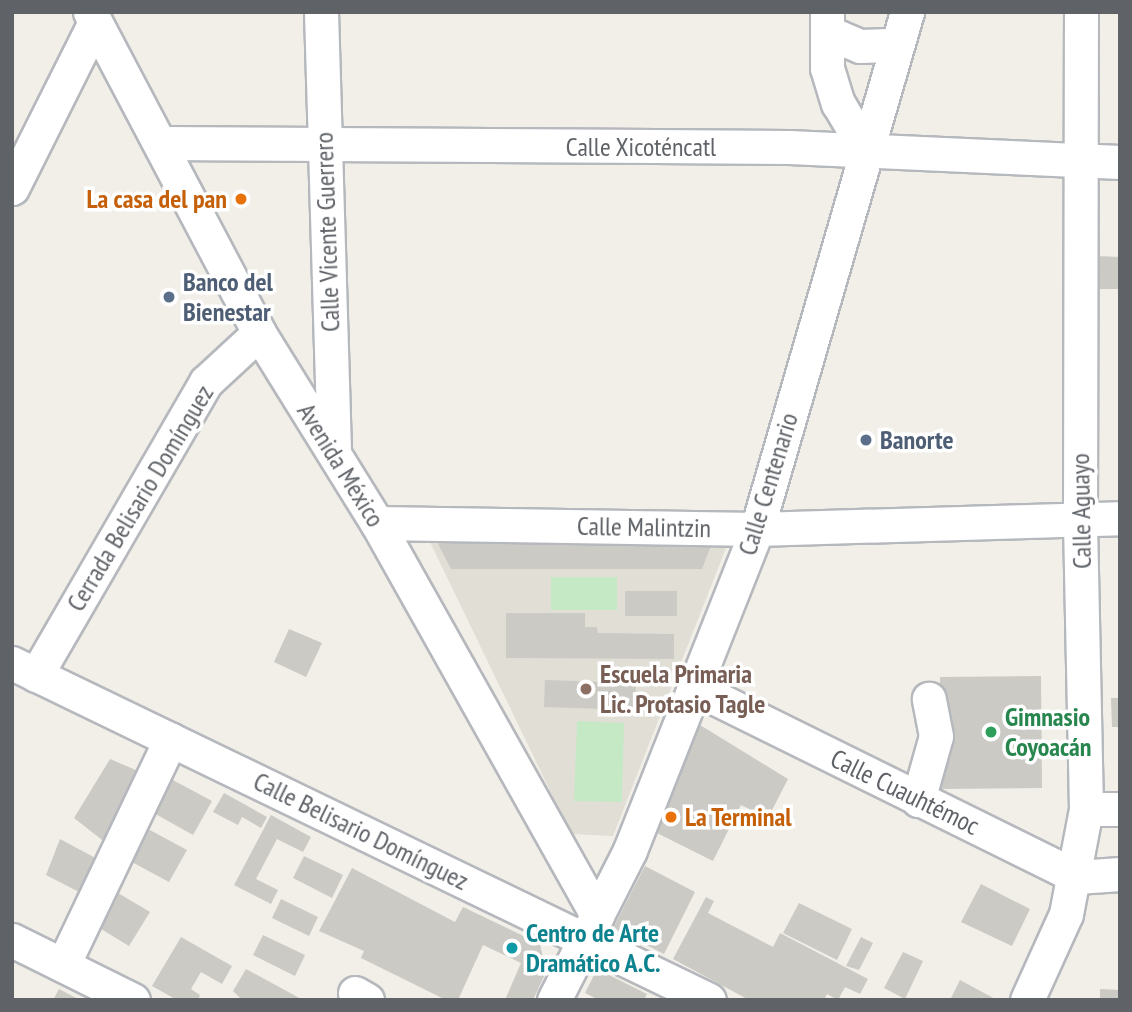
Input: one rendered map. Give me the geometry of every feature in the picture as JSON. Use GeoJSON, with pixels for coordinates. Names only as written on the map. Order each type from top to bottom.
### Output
{"type":"FeatureCollection","features":[{"type":"Feature","properties":{"kind":"street","name":"Calle Vicente Guerrero"},"geometry":{"type":"LineString","coordinates":[[321,12],[334,451]]}},
{"type":"Feature","properties":{"kind":"street","name":"Calle Centenario"},"geometry":{"type":"LineString","coordinates":[[554,1000],[630,850],[757,529],[907,12]]}},
{"type":"Feature","properties":{"kind":"street","name":"Calle Aguayo"},"geometry":{"type":"LineString","coordinates":[[1027,1000],[1066,914],[1077,877],[1086,809],[1080,518],[1079,162],[1082,12]]}},
{"type":"Feature","properties":{"kind":"street"},"geometry":{"type":"LineString","coordinates":[[12,188],[93,17]]}},
{"type":"Feature","properties":{"kind":"street","name":"Avenida México"},"geometry":{"type":"LineString","coordinates":[[93,17],[259,333],[377,523],[590,928]]}},
{"type":"Feature","properties":{"kind":"street"},"geometry":{"type":"LineString","coordinates":[[827,22],[860,46],[897,45]]}},
{"type":"Feature","properties":{"kind":"street"},"geometry":{"type":"LineString","coordinates":[[827,22],[827,68],[838,103],[867,152]]}},
{"type":"Feature","properties":{"kind":"street","name":"Calle Xicoténcatl"},"geometry":{"type":"LineString","coordinates":[[161,143],[867,152],[1120,162]]}},
{"type":"Feature","properties":{"kind":"street","name":"Cerrada Belisario Domínguez"},"geometry":{"type":"LineString","coordinates":[[24,669],[206,382],[259,333]]}},
{"type":"Feature","properties":{"kind":"street","name":"Calle Malintzin"},"geometry":{"type":"LineString","coordinates":[[377,523],[757,529],[1120,518]]}},
{"type":"Feature","properties":{"kind":"street","name":"Calle Belisario Domínguez"},"geometry":{"type":"LineString","coordinates":[[24,669],[590,928],[655,987],[709,1000]]}},
{"type":"Feature","properties":{"kind":"street","name":"Calle Cuauhtémoc"},"geometry":{"type":"LineString","coordinates":[[695,688],[1077,877],[1120,874]]}},
{"type":"Feature","properties":{"kind":"street"},"geometry":{"type":"LineString","coordinates":[[918,800],[936,736],[929,699]]}},
{"type":"Feature","properties":{"kind":"street"},"geometry":{"type":"LineString","coordinates":[[63,965],[172,739]]}},
{"type":"Feature","properties":{"kind":"street"},"geometry":{"type":"LineString","coordinates":[[1086,809],[1120,809]]}},
{"type":"Feature","properties":{"kind":"street"},"geometry":{"type":"LineString","coordinates":[[12,940],[133,1000]]}},
{"type":"Feature","properties":{"kind":"shaded area","name":"Escuela Primaria Lic. Protasio Tagle"},"geometry":{"type":"Polygon","coordinates":[[[430,542],[728,543],[613,836],[571,834],[430,542]]]}},
{"type":"Feature","properties":{"kind":"green space"},"geometry":{"type":"Polygon","coordinates":[[[551,577],[617,577],[617,610],[551,610],[551,577]]]}},
{"type":"Feature","properties":{"kind":"green space"},"geometry":{"type":"Polygon","coordinates":[[[577,721],[624,723],[622,802],[574,801],[577,721]]]}},
{"type":"Feature","properties":{"kind":"building"},"geometry":{"type":"Polygon","coordinates":[[[1096,256],[1120,257],[1120,289],[1095,289],[1096,256]]]}},
{"type":"Feature","properties":{"kind":"building"},"geometry":{"type":"Polygon","coordinates":[[[437,542],[712,543],[702,569],[451,569],[437,542]]]}},
{"type":"Feature","properties":{"kind":"building"},"geometry":{"type":"Polygon","coordinates":[[[625,591],[677,591],[677,616],[625,616],[625,591]]]}},
{"type":"Feature","properties":{"kind":"building"},"geometry":{"type":"Polygon","coordinates":[[[506,613],[585,613],[585,627],[597,627],[598,633],[674,634],[674,659],[506,658],[506,613]]]}},
{"type":"Feature","properties":{"kind":"building"},"geometry":{"type":"Polygon","coordinates":[[[289,629],[322,643],[306,677],[274,662],[289,629]]]}},
{"type":"Feature","properties":{"kind":"building","name":"Gimnasio Coyoacán"},"geometry":{"type":"Polygon","coordinates":[[[1041,676],[1042,788],[941,789],[940,677],[1041,676]]]}},
{"type":"Feature","properties":{"kind":"building"},"geometry":{"type":"Polygon","coordinates":[[[545,680],[636,683],[635,710],[544,707],[545,680]]]}},
{"type":"Feature","properties":{"kind":"building"},"geometry":{"type":"Polygon","coordinates":[[[1111,698],[1120,698],[1120,727],[1112,727],[1111,698]]]}},
{"type":"Feature","properties":{"kind":"building"},"geometry":{"type":"Polygon","coordinates":[[[700,725],[788,779],[768,818],[741,805],[713,861],[651,830],[700,725]]]}},
{"type":"Feature","properties":{"kind":"building"},"geometry":{"type":"Polygon","coordinates":[[[110,759],[145,774],[106,843],[74,818],[110,759]]]}},
{"type":"Feature","properties":{"kind":"building"},"geometry":{"type":"Polygon","coordinates":[[[171,779],[212,801],[193,835],[152,812],[171,779]]]}},
{"type":"Feature","properties":{"kind":"building"},"geometry":{"type":"Polygon","coordinates":[[[224,793],[267,817],[261,828],[242,817],[238,825],[213,812],[224,793]]]}},
{"type":"Feature","properties":{"kind":"building"},"geometry":{"type":"Polygon","coordinates":[[[271,815],[311,837],[303,852],[277,839],[256,879],[278,890],[271,904],[234,885],[271,815]]]}},
{"type":"Feature","properties":{"kind":"building"},"geometry":{"type":"Polygon","coordinates":[[[148,829],[187,850],[169,882],[130,861],[148,829]]]}},
{"type":"Feature","properties":{"kind":"building"},"geometry":{"type":"Polygon","coordinates":[[[60,839],[101,861],[83,894],[46,875],[60,839]]]}},
{"type":"Feature","properties":{"kind":"building"},"geometry":{"type":"Polygon","coordinates":[[[304,856],[343,875],[332,898],[293,878],[304,856]]]}},
{"type":"Feature","properties":{"kind":"building"},"geometry":{"type":"Polygon","coordinates":[[[645,866],[695,892],[664,954],[613,928],[645,866]]]}},
{"type":"Feature","properties":{"kind":"building"},"geometry":{"type":"Polygon","coordinates":[[[352,868],[455,922],[463,907],[540,944],[546,972],[533,1000],[505,1000],[521,963],[483,945],[458,1000],[446,1000],[361,958],[364,951],[319,931],[352,868]]]}},
{"type":"Feature","properties":{"kind":"building"},"geometry":{"type":"Polygon","coordinates":[[[981,884],[1030,909],[1012,946],[961,922],[981,884]]]}},
{"type":"Feature","properties":{"kind":"building"},"geometry":{"type":"Polygon","coordinates":[[[113,890],[150,912],[129,946],[93,924],[113,890]]]}},
{"type":"Feature","properties":{"kind":"building"},"geometry":{"type":"Polygon","coordinates":[[[706,897],[714,901],[708,913],[773,947],[780,933],[868,979],[860,994],[845,987],[838,1000],[827,994],[824,1000],[749,1000],[673,959],[706,897]]]}},
{"type":"Feature","properties":{"kind":"building"},"geometry":{"type":"Polygon","coordinates":[[[281,899],[318,917],[309,936],[272,918],[281,899]]]}},
{"type":"Feature","properties":{"kind":"building"},"geometry":{"type":"Polygon","coordinates":[[[799,903],[852,929],[837,960],[783,933],[799,903]]]}},
{"type":"Feature","properties":{"kind":"building"},"geometry":{"type":"Polygon","coordinates":[[[263,935],[305,955],[295,976],[253,955],[263,935]]]}},
{"type":"Feature","properties":{"kind":"building"},"geometry":{"type":"Polygon","coordinates":[[[181,937],[232,966],[222,984],[201,972],[191,989],[200,995],[198,1000],[177,1000],[152,986],[181,937]]]}},
{"type":"Feature","properties":{"kind":"building"},"geometry":{"type":"Polygon","coordinates":[[[861,937],[873,943],[859,970],[846,966],[861,937]]]}},
{"type":"Feature","properties":{"kind":"building"},"geometry":{"type":"Polygon","coordinates":[[[903,952],[923,961],[905,999],[884,988],[903,952]]]}},
{"type":"Feature","properties":{"kind":"building"},"geometry":{"type":"Polygon","coordinates":[[[246,969],[303,1000],[242,1000],[233,991],[246,969]]]}},
{"type":"Feature","properties":{"kind":"building"},"geometry":{"type":"Polygon","coordinates":[[[597,969],[647,994],[644,1000],[599,1000],[585,993],[597,969]]]}},
{"type":"Feature","properties":{"kind":"building"},"geometry":{"type":"Polygon","coordinates":[[[960,980],[997,1000],[950,1000],[960,980]]]}},
{"type":"Feature","properties":{"kind":"building"},"geometry":{"type":"Polygon","coordinates":[[[59,989],[80,1000],[53,1000],[59,989]]]}},
{"type":"Feature","properties":{"kind":"building"},"geometry":{"type":"Polygon","coordinates":[[[1100,989],[1120,990],[1120,1000],[1100,1000],[1100,989]]]}},
{"type":"Feature","properties":{"kind":"place","name":"La casa del pan"},"geometry":{"type":"Point","coordinates":[241,199]}},
{"type":"Feature","properties":{"kind":"place","name":"Banco del Bienestar"},"geometry":{"type":"Point","coordinates":[169,297]}},
{"type":"Feature","properties":{"kind":"place","name":"Banorte"},"geometry":{"type":"Point","coordinates":[866,440]}},
{"type":"Feature","properties":{"kind":"place","name":"Escuela Primaria Lic. Protasio Tagle"},"geometry":{"type":"Point","coordinates":[586,689]}},
{"type":"Feature","properties":{"kind":"place","name":"Gimnasio Coyoacán"},"geometry":{"type":"Point","coordinates":[991,732]}},
{"type":"Feature","properties":{"kind":"place","name":"La Terminal"},"geometry":{"type":"Point","coordinates":[671,817]}},
{"type":"Feature","properties":{"kind":"place","name":"Centro de Arte Dramático A.C."},"geometry":{"type":"Point","coordinates":[512,948]}}]}
